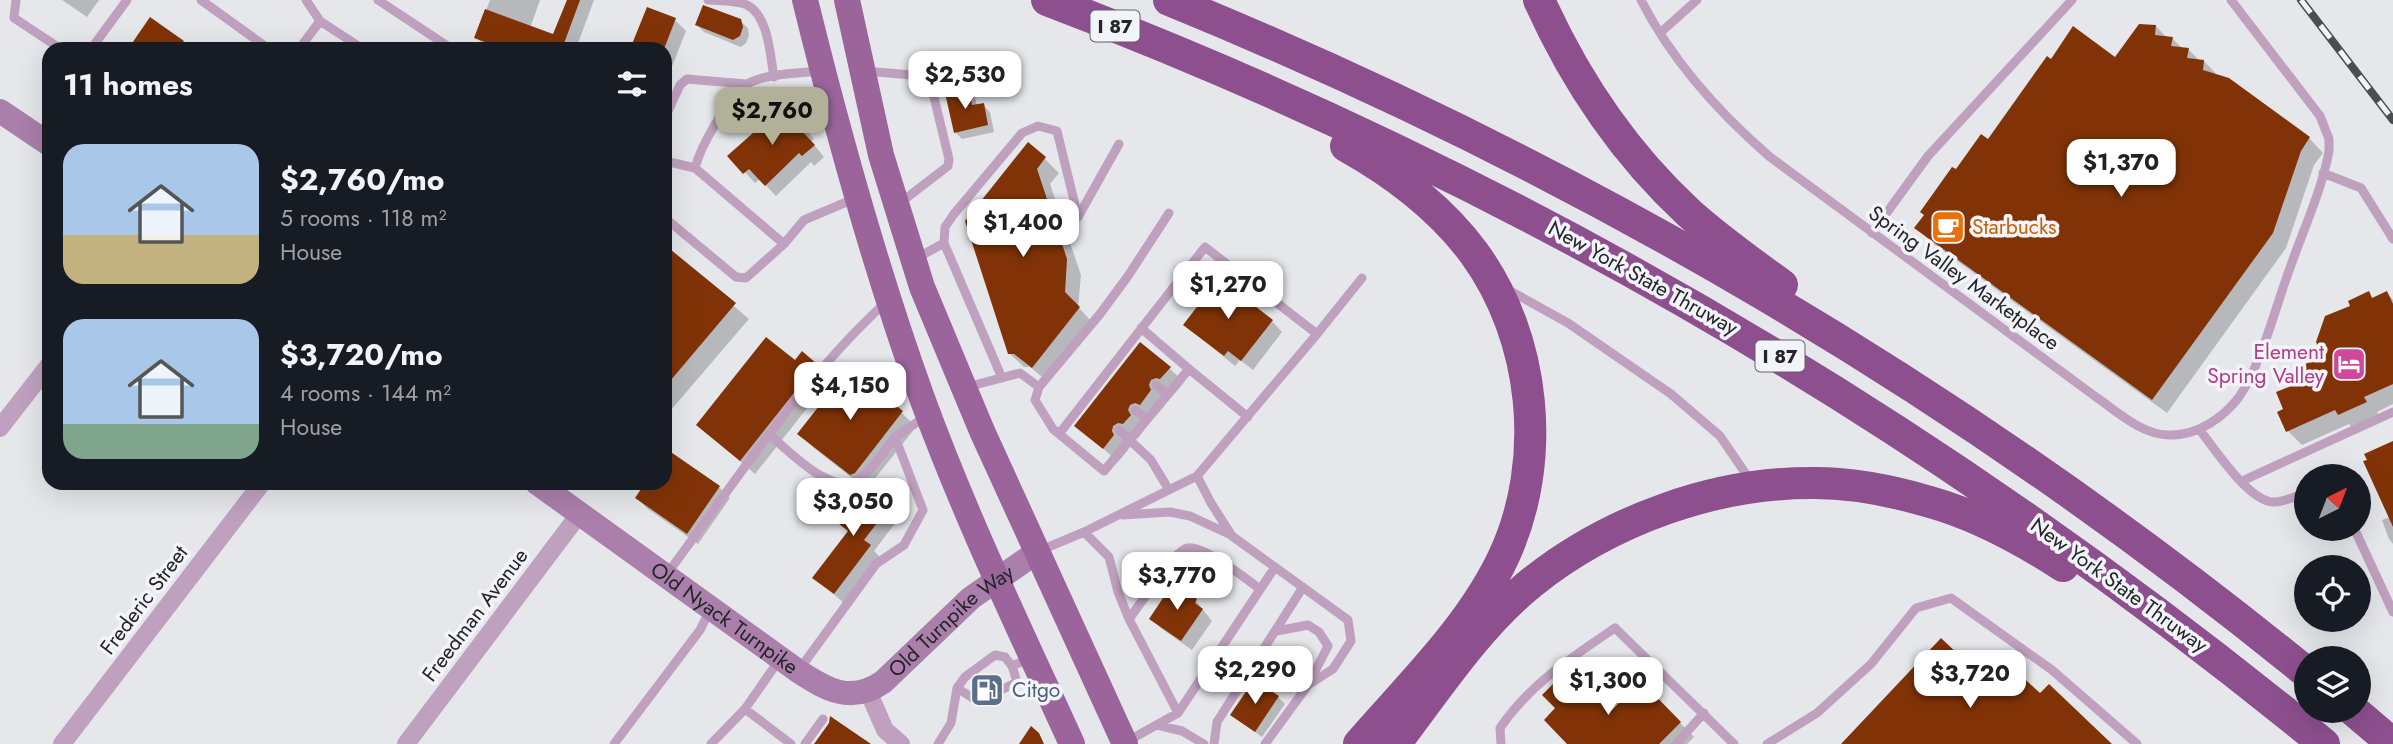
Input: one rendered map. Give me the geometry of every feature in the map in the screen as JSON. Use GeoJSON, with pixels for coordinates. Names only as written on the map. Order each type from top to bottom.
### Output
{"type":"FeatureCollection","features":[{"type":"Feature","properties":{"kind":"highway","name":"New York State Thruway"},"geometry":{"type":"LineString","coordinates":[[1047,0],[1298,103],[1466,183],[1588,246],[1750,338],[1845,396],[2003,500],[2155,610],[2324,744]]}},
{"type":"Feature","properties":{"kind":"highway","name":"New York State Thruway"},"geometry":{"type":"LineString","coordinates":[[1169,0],[1373,88],[1555,178],[1764,294],[1925,394],[2131,537],[2294,663]]}},
{"type":"Feature","properties":{"kind":"highway"},"geometry":{"type":"LineString","coordinates":[[1539,0],[1559,43],[1592,99],[1629,149],[1658,182],[1705,227],[1925,394]]}},
{"type":"Feature","properties":{"kind":"highway"},"geometry":{"type":"LineString","coordinates":[[1183,54],[1369,159],[1404,181],[1434,208],[1461,237],[1492,281],[1511,326],[1527,385],[1531,445],[1528,475],[1522,506],[1503,558],[1468,614],[1442,648],[1359,744]]}},
{"type":"Feature","properties":{"kind":"highway"},"geometry":{"type":"LineString","coordinates":[[1395,744],[1494,620],[1531,584],[1555,566],[1607,534],[1655,513],[1694,500],[1790,483],[1849,485],[1915,498],[1965,514],[2042,552],[2253,686]]}},
{"type":"Feature","properties":{"kind":"highway"},"geometry":{"type":"LineString","coordinates":[[2368,723],[2393,744]]}},
{"type":"Feature","properties":{"kind":"main road"},"geometry":{"type":"LineString","coordinates":[[805,0],[858,198],[889,300],[929,415],[998,578],[1023,662],[1072,744]]}},
{"type":"Feature","properties":{"kind":"main road"},"geometry":{"type":"LineString","coordinates":[[846,0],[895,206],[939,332],[1125,743]]}},
{"type":"Feature","properties":{"kind":"street"},"geometry":{"type":"LineString","coordinates":[[0,110],[42,139]]}},
{"type":"Feature","properties":{"kind":"street"},"geometry":{"type":"LineString","coordinates":[[0,428],[42,374]]}},
{"type":"Feature","properties":{"kind":"street","name":"Frederic Street"},"geometry":{"type":"LineString","coordinates":[[62,744],[257,490]]}},
{"type":"Feature","properties":{"kind":"street","name":"Old Nyack Turnpike"},"geometry":{"type":"LineString","coordinates":[[547,490],[823,686],[843,693],[868,691]]}},
{"type":"Feature","properties":{"kind":"street","name":"Freedman Avenue"},"geometry":{"type":"LineString","coordinates":[[406,744],[580,513]]}},
{"type":"Feature","properties":{"kind":"street","name":"Old Turnpike Way"},"geometry":{"type":"LineString","coordinates":[[868,691],[890,677],[971,598],[1037,552]]}},
{"type":"Feature","properties":{"kind":"street"},"geometry":{"type":"LineString","coordinates":[[868,691],[885,730],[901,744]]}},
{"type":"Feature","properties":{"kind":"lane"},"geometry":{"type":"LineString","coordinates":[[16,0],[15,18],[51,42]]}},
{"type":"Feature","properties":{"kind":"lane"},"geometry":{"type":"LineString","coordinates":[[96,42],[127,0]]}},
{"type":"Feature","properties":{"kind":"lane"},"geometry":{"type":"LineString","coordinates":[[201,0],[259,42]]}},
{"type":"Feature","properties":{"kind":"lane"},"geometry":{"type":"LineString","coordinates":[[306,0],[320,21],[352,42]]}},
{"type":"Feature","properties":{"kind":"lane"},"geometry":{"type":"LineString","coordinates":[[378,0],[441,42]]}},
{"type":"Feature","properties":{"kind":"lane","name":"Spring Valley Marketplace"},"geometry":{"type":"LineString","coordinates":[[1642,0],[1660,33],[1703,91],[1741,132],[1777,163],[2096,397],[2144,429],[2171,436],[2199,429]]}},
{"type":"Feature","properties":{"kind":"lane"},"geometry":{"type":"LineString","coordinates":[[1660,33],[1697,0]]}},
{"type":"Feature","properties":{"kind":"lane"},"geometry":{"type":"LineString","coordinates":[[1872,233],[1928,156],[2072,0]]}},
{"type":"Feature","properties":{"kind":"lane"},"geometry":{"type":"LineString","coordinates":[[2231,0],[2319,116],[2329,139],[2329,151],[2252,374],[2229,408],[2220,417],[2199,429],[2258,498],[2274,502],[2294,496]]}},
{"type":"Feature","properties":{"kind":"lane"},"geometry":{"type":"LineString","coordinates":[[708,1],[732,2],[747,5],[754,10],[765,31],[775,77]]}},
{"type":"Feature","properties":{"kind":"lane"},"geometry":{"type":"LineString","coordinates":[[304,42],[320,21]]}},
{"type":"Feature","properties":{"kind":"lane"},"geometry":{"type":"LineString","coordinates":[[672,103],[680,85],[687,79],[747,84],[775,77],[823,71]]}},
{"type":"Feature","properties":{"kind":"lane"},"geometry":{"type":"LineString","coordinates":[[862,71],[912,75],[931,85],[949,159],[948,166],[895,206]]}},
{"type":"Feature","properties":{"kind":"lane"},"geometry":{"type":"LineString","coordinates":[[695,167],[723,112],[747,84]]}},
{"type":"Feature","properties":{"kind":"lane"},"geometry":{"type":"LineString","coordinates":[[1002,378],[944,243],[946,227],[1022,133],[1038,126],[1057,131],[1078,217],[1119,145]]}},
{"type":"Feature","properties":{"kind":"lane"},"geometry":{"type":"LineString","coordinates":[[672,162],[695,167],[784,244]]}},
{"type":"Feature","properties":{"kind":"lane"},"geometry":{"type":"LineString","coordinates":[[2323,173],[2361,188],[2393,239]]}},
{"type":"Feature","properties":{"kind":"lane"},"geometry":{"type":"LineString","coordinates":[[672,224],[736,277],[746,278],[784,244],[804,220],[858,198]]}},
{"type":"Feature","properties":{"kind":"lane"},"geometry":{"type":"LineString","coordinates":[[1169,213],[1100,314],[1039,387],[1035,400],[1053,429],[1104,471],[1189,369]]}},
{"type":"Feature","properties":{"kind":"lane"},"geometry":{"type":"LineString","coordinates":[[913,260],[944,243]]}},
{"type":"Feature","properties":{"kind":"lane"},"geometry":{"type":"LineString","coordinates":[[1059,434],[1086,403],[1205,247],[1317,334]]}},
{"type":"Feature","properties":{"kind":"lane"},"geometry":{"type":"LineString","coordinates":[[1037,552],[1198,476],[1362,278]]}},
{"type":"Feature","properties":{"kind":"lane"},"geometry":{"type":"LineString","coordinates":[[1492,281],[1568,323],[1671,394],[1720,436],[1756,488]]}},
{"type":"Feature","properties":{"kind":"lane"},"geometry":{"type":"LineString","coordinates":[[666,576],[801,394],[867,320],[889,300]]}},
{"type":"Feature","properties":{"kind":"lane"},"geometry":{"type":"LineString","coordinates":[[1141,328],[1248,417]]}},
{"type":"Feature","properties":{"kind":"lane"},"geometry":{"type":"LineString","coordinates":[[963,388],[1020,373],[1039,387]]}},
{"type":"Feature","properties":{"kind":"lane"},"geometry":{"type":"LineString","coordinates":[[1156,385],[1168,394]]}},
{"type":"Feature","properties":{"kind":"lane"},"geometry":{"type":"LineString","coordinates":[[1135,410],[1147,418]]}},
{"type":"Feature","properties":{"kind":"lane"},"geometry":{"type":"LineString","coordinates":[[2242,481],[2393,412]]}},
{"type":"Feature","properties":{"kind":"lane"},"geometry":{"type":"LineString","coordinates":[[770,435],[826,479],[844,485],[857,481],[895,437],[929,415]]}},
{"type":"Feature","properties":{"kind":"lane"},"geometry":{"type":"LineString","coordinates":[[1119,430],[1151,460],[1169,489]]}},
{"type":"Feature","properties":{"kind":"lane"},"geometry":{"type":"LineString","coordinates":[[711,744],[789,664],[876,564],[904,545],[923,509],[895,437]]}},
{"type":"Feature","properties":{"kind":"lane"},"geometry":{"type":"LineString","coordinates":[[1198,476],[1232,536]]}},
{"type":"Feature","properties":{"kind":"lane"},"geometry":{"type":"LineString","coordinates":[[1118,515],[1170,512],[1190,516],[1232,536],[1348,620],[1351,641],[1333,669],[1308,685]]}},
{"type":"Feature","properties":{"kind":"lane"},"geometry":{"type":"LineString","coordinates":[[1084,532],[1109,557],[1118,592],[1129,619],[1178,713]]}},
{"type":"Feature","properties":{"kind":"lane"},"geometry":{"type":"LineString","coordinates":[[2360,541],[2393,612]]}},
{"type":"Feature","properties":{"kind":"lane"},"geometry":{"type":"LineString","coordinates":[[1129,619],[1170,562],[1189,548],[1202,550],[1260,589]]}},
{"type":"Feature","properties":{"kind":"lane"},"geometry":{"type":"LineString","coordinates":[[1125,743],[1178,713],[1275,567]]}},
{"type":"Feature","properties":{"kind":"lane"},"geometry":{"type":"LineString","coordinates":[[1214,744],[1217,722],[1303,587]]}},
{"type":"Feature","properties":{"kind":"lane"},"geometry":{"type":"LineString","coordinates":[[1767,744],[1817,713],[1871,664],[1916,608],[1951,598],[2052,670],[2137,744]]}},
{"type":"Feature","properties":{"kind":"lane"},"geometry":{"type":"LineString","coordinates":[[614,744],[700,630],[711,608]]}},
{"type":"Feature","properties":{"kind":"lane"},"geometry":{"type":"LineString","coordinates":[[1265,744],[1308,685],[1328,646],[1319,632],[1308,625],[1277,631]]}},
{"type":"Feature","properties":{"kind":"lane"},"geometry":{"type":"LineString","coordinates":[[1501,744],[1500,728],[1528,692],[1561,665],[1615,628],[1734,744]]}},
{"type":"Feature","properties":{"kind":"lane"},"geometry":{"type":"LineString","coordinates":[[938,744],[951,723],[957,688],[965,677],[995,655],[1023,662],[1017,682],[985,698],[976,700],[957,688]]}},
{"type":"Feature","properties":{"kind":"lane"},"geometry":{"type":"LineString","coordinates":[[745,709],[792,744]]}},
{"type":"Feature","properties":{"kind":"lane"},"geometry":{"type":"LineString","coordinates":[[1676,744],[1704,713]]}},
{"type":"Feature","properties":{"kind":"lane"},"geometry":{"type":"LineString","coordinates":[[805,744],[823,719]]}},
{"type":"Feature","properties":{"kind":"lane"},"geometry":{"type":"LineString","coordinates":[[1157,725],[1182,731],[1204,744]]}},
{"type":"Feature","properties":{"kind":"building"},"geometry":{"type":"Polygon","coordinates":[[[567,0],[580,0],[565,42],[485,42],[474,38],[485,9],[553,34],[567,0]]]}},
{"type":"Feature","properties":{"kind":"building"},"geometry":{"type":"Polygon","coordinates":[[[703,5],[741,19],[743,27],[740,36],[733,40],[695,25],[703,5]]]}},
{"type":"Feature","properties":{"kind":"building"},"geometry":{"type":"Polygon","coordinates":[[[647,7],[676,18],[667,42],[633,42],[647,7]]]}},
{"type":"Feature","properties":{"kind":"building"},"geometry":{"type":"Polygon","coordinates":[[[150,17],[184,41],[183,42],[133,42],[150,17]]]}},
{"type":"Feature","properties":{"kind":"building"},"geometry":{"type":"Polygon","coordinates":[[[2139,24],[2156,25],[2155,35],[2173,37],[2171,46],[2189,48],[2187,58],[2204,60],[2203,70],[2229,78],[2310,137],[2301,151],[2273,233],[2152,400],[1914,228],[1924,215],[1920,212],[1952,167],[1956,169],[1981,134],[1988,139],[2047,56],[2051,59],[2073,26],[2115,57],[2139,24]]]}},
{"type":"Feature","properties":{"kind":"building"},"geometry":{"type":"Polygon","coordinates":[[[969,88],[972,105],[984,103],[988,125],[954,133],[945,93],[969,88]]]}},
{"type":"Feature","properties":{"kind":"building"},"geometry":{"type":"Polygon","coordinates":[[[784,110],[790,110],[804,127],[801,130],[815,145],[802,156],[799,153],[765,186],[749,169],[743,174],[727,156],[770,118],[772,120],[784,110]]]}},
{"type":"Feature","properties":{"kind":"building"},"geometry":{"type":"Polygon","coordinates":[[[1028,142],[1046,157],[1037,169],[1067,259],[1065,292],[1080,307],[1032,368],[1014,354],[1008,354],[965,221],[1028,142]]]}},
{"type":"Feature","properties":{"kind":"building"},"geometry":{"type":"Polygon","coordinates":[[[672,251],[736,303],[672,379],[672,251]]]}},
{"type":"Feature","properties":{"kind":"building"},"geometry":{"type":"Polygon","coordinates":[[[1219,278],[1273,320],[1241,361],[1228,351],[1224,356],[1183,325],[1219,278]]]}},
{"type":"Feature","properties":{"kind":"building","name":"Element Spring Valley"},"geometry":{"type":"Polygon","coordinates":[[[2369,291],[2372,298],[2387,291],[2393,304],[2393,384],[2364,397],[2367,402],[2338,415],[2335,410],[2286,432],[2277,412],[2283,409],[2276,392],[2294,385],[2288,372],[2323,356],[2316,342],[2325,316],[2350,306],[2348,301],[2369,291]]]}},
{"type":"Feature","properties":{"kind":"building"},"geometry":{"type":"Polygon","coordinates":[[[766,337],[795,360],[802,351],[817,364],[740,461],[696,425],[766,337]]]}},
{"type":"Feature","properties":{"kind":"building"},"geometry":{"type":"Polygon","coordinates":[[[1140,342],[1171,367],[1160,379],[1151,380],[1151,390],[1140,405],[1130,405],[1128,410],[1131,415],[1123,424],[1113,426],[1114,435],[1103,449],[1074,426],[1140,342]]]}},
{"type":"Feature","properties":{"kind":"building"},"geometry":{"type":"Polygon","coordinates":[[[849,368],[903,411],[855,473],[850,475],[797,434],[849,368]]]}},
{"type":"Feature","properties":{"kind":"building"},"geometry":{"type":"Polygon","coordinates":[[[2393,441],[2393,527],[2371,479],[2371,464],[2364,464],[2363,461],[2367,460],[2364,454],[2393,441]]]}},
{"type":"Feature","properties":{"kind":"building"},"geometry":{"type":"Polygon","coordinates":[[[672,453],[720,486],[687,534],[635,498],[640,490],[672,490],[672,453]]]}},
{"type":"Feature","properties":{"kind":"building"},"geometry":{"type":"Polygon","coordinates":[[[868,483],[893,502],[864,540],[871,545],[834,594],[812,578],[848,531],[838,523],[868,483]]]}},
{"type":"Feature","properties":{"kind":"building"},"geometry":{"type":"Polygon","coordinates":[[[1173,583],[1197,599],[1195,603],[1203,609],[1181,641],[1149,619],[1173,583]]]}},
{"type":"Feature","properties":{"kind":"building"},"geometry":{"type":"Polygon","coordinates":[[[1941,638],[1997,691],[2016,671],[2040,693],[2049,684],[2112,744],[1841,744],[1941,638]]]}},
{"type":"Feature","properties":{"kind":"building"},"geometry":{"type":"Polygon","coordinates":[[[1558,679],[1570,692],[1582,680],[1612,710],[1641,681],[1681,722],[1659,744],[1567,744],[1544,720],[1555,708],[1542,695],[1558,679]]]}},
{"type":"Feature","properties":{"kind":"building"},"geometry":{"type":"Polygon","coordinates":[[[1254,680],[1279,696],[1255,732],[1230,715],[1254,680]]]}},
{"type":"Feature","properties":{"kind":"building"},"geometry":{"type":"Polygon","coordinates":[[[830,716],[871,744],[814,744],[829,723],[830,716]]]}},
{"type":"Feature","properties":{"kind":"building"},"geometry":{"type":"Polygon","coordinates":[[[1031,726],[1039,733],[1044,744],[1019,744],[1031,726]]]}},
{"type":"Feature","properties":{"kind":"railway"},"geometry":{"type":"LineString","coordinates":[[2301,0],[2393,120]]}},
{"type":"Feature","properties":{"kind":"place","name":"Starbucks"},"geometry":{"type":"Point","coordinates":[1948,227]}},
{"type":"Feature","properties":{"kind":"place","name":"Element Spring Valley"},"geometry":{"type":"Point","coordinates":[2349,364]}},
{"type":"Feature","properties":{"kind":"place","name":"Citgo"},"geometry":{"type":"Point","coordinates":[987,690]}}]}
